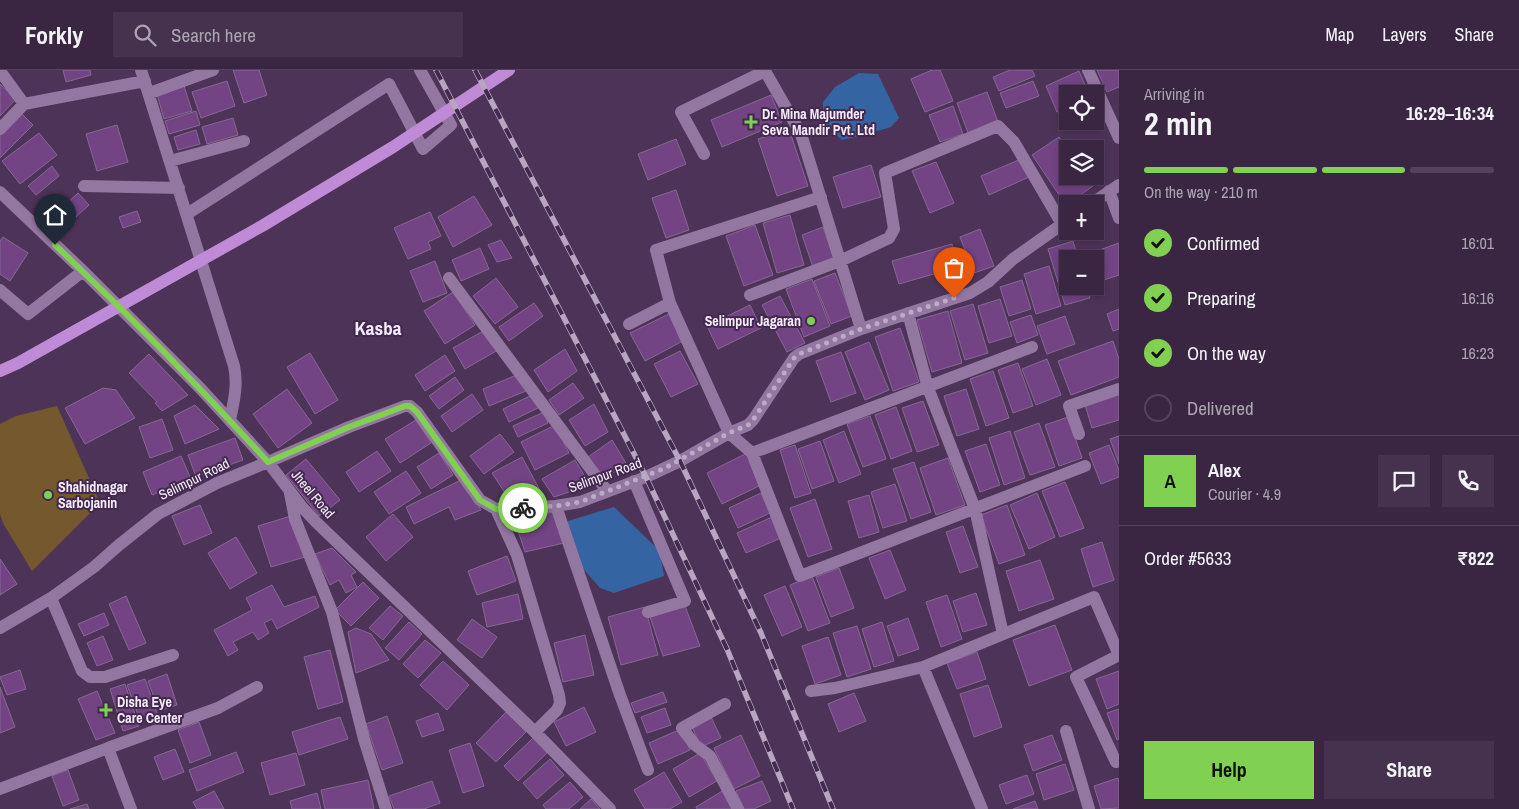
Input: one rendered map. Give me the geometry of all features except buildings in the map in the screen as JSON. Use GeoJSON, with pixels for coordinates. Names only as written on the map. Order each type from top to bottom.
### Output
{"type":"FeatureCollection","features":[{"type":"Feature","properties":{"kind":"main road"},"geometry":{"type":"LineString","coordinates":[[0,371],[18,363],[262,226],[393,148],[509,70]]}},
{"type":"Feature","properties":{"kind":"street"},"geometry":{"type":"LineString","coordinates":[[0,129],[24,104],[213,70]]}},
{"type":"Feature","properties":{"kind":"street"},"geometry":{"type":"LineString","coordinates":[[187,214],[389,84],[423,149],[451,125],[420,70]]}},
{"type":"Feature","properties":{"kind":"street"},"geometry":{"type":"LineString","coordinates":[[1088,70],[1119,138]]}},
{"type":"Feature","properties":{"kind":"street"},"geometry":{"type":"LineString","coordinates":[[0,71],[24,104]]}},
{"type":"Feature","properties":{"kind":"street"},"geometry":{"type":"LineString","coordinates":[[704,154],[681,112],[765,71],[801,134],[861,329]]}},
{"type":"Feature","properties":{"kind":"street"},"geometry":{"type":"LineString","coordinates":[[145,82],[234,366],[236,390],[230,420]]}},
{"type":"Feature","properties":{"kind":"street"},"geometry":{"type":"LineString","coordinates":[[750,295],[840,261],[889,238],[894,229],[885,173],[998,126],[1014,142],[1059,213]]}},
{"type":"Feature","properties":{"kind":"street"},"geometry":{"type":"LineString","coordinates":[[170,161],[244,141]]}},
{"type":"Feature","properties":{"kind":"street"},"geometry":{"type":"LineString","coordinates":[[84,186],[179,188]]}},
{"type":"Feature","properties":{"kind":"street"},"geometry":{"type":"LineString","coordinates":[[1114,188],[1119,218]]}},
{"type":"Feature","properties":{"kind":"street","name":"Jheel Road"},"geometry":{"type":"LineString","coordinates":[[0,192],[153,339],[268,462],[316,522],[535,732],[610,809]]}},
{"type":"Feature","properties":{"kind":"street"},"geometry":{"type":"LineString","coordinates":[[821,197],[656,250],[670,303],[729,433],[752,454],[800,576],[1085,466]]}},
{"type":"Feature","properties":{"kind":"street","name":"Selimpur Road"},"geometry":{"type":"LineString","coordinates":[[0,628],[51,598],[94,568],[158,514],[216,483],[349,427],[405,406],[410,406],[417,412],[480,500],[496,509],[556,506],[580,502],[680,461],[729,433],[748,425],[794,358],[799,354],[861,329],[970,293],[988,282],[1013,259],[1059,226]]}},
{"type":"Feature","properties":{"kind":"street"},"geometry":{"type":"LineString","coordinates":[[0,290],[28,314],[83,271]]}},
{"type":"Feature","properties":{"kind":"street"},"geometry":{"type":"LineString","coordinates":[[449,278],[607,491]]}},
{"type":"Feature","properties":{"kind":"street"},"geometry":{"type":"LineString","coordinates":[[630,324],[670,303]]}},
{"type":"Feature","properties":{"kind":"street"},"geometry":{"type":"LineString","coordinates":[[908,313],[928,388],[975,509],[1003,634]]}},
{"type":"Feature","properties":{"kind":"street"},"geometry":{"type":"LineString","coordinates":[[752,454],[1032,347]]}},
{"type":"Feature","properties":{"kind":"street"},"geometry":{"type":"LineString","coordinates":[[1080,434],[1070,406],[1119,389]]}},
{"type":"Feature","properties":{"kind":"street"},"geometry":{"type":"LineString","coordinates":[[634,481],[686,601],[648,612]]}},
{"type":"Feature","properties":{"kind":"street"},"geometry":{"type":"LineString","coordinates":[[289,490],[295,519],[332,612],[364,739],[386,809]]}},
{"type":"Feature","properties":{"kind":"street"},"geometry":{"type":"LineString","coordinates":[[556,506],[620,695],[648,770]]}},
{"type":"Feature","properties":{"kind":"street"},"geometry":{"type":"LineString","coordinates":[[496,509],[517,555],[559,695],[560,703],[558,710],[535,732]]}},
{"type":"Feature","properties":{"kind":"street"},"geometry":{"type":"LineString","coordinates":[[811,691],[835,688],[923,667],[1094,597],[1119,655],[1076,677],[1116,762]]}},
{"type":"Feature","properties":{"kind":"street"},"geometry":{"type":"LineString","coordinates":[[51,598],[82,671],[90,677],[105,677],[173,654]]}},
{"type":"Feature","properties":{"kind":"street"},"geometry":{"type":"LineString","coordinates":[[923,667],[982,809]]}},
{"type":"Feature","properties":{"kind":"street"},"geometry":{"type":"LineString","coordinates":[[0,789],[218,708],[257,687]]}},
{"type":"Feature","properties":{"kind":"street"},"geometry":{"type":"LineString","coordinates":[[725,704],[682,728],[695,745],[710,756],[738,809]]}},
{"type":"Feature","properties":{"kind":"street"},"geometry":{"type":"LineString","coordinates":[[1066,732],[1089,809]]}},
{"type":"Feature","properties":{"kind":"street"},"geometry":{"type":"LineString","coordinates":[[108,748],[130,809]]}},
{"type":"Feature","properties":{"kind":"shaded area"},"geometry":{"type":"Polygon","coordinates":[[[57,406],[100,503],[32,571],[3,523],[0,514],[0,424],[16,416],[57,406]]]}},
{"type":"Feature","properties":{"kind":"water"},"geometry":{"type":"Polygon","coordinates":[[[859,73],[878,74],[899,118],[891,127],[842,140],[823,122],[823,102],[835,87],[859,73]]]}},
{"type":"Feature","properties":{"kind":"water"},"geometry":{"type":"Polygon","coordinates":[[[614,507],[660,551],[664,576],[614,593],[600,588],[580,565],[566,536],[568,521],[614,507]]]}},
{"type":"Feature","properties":{"kind":"railway"},"geometry":{"type":"LineString","coordinates":[[436,70],[646,477],[727,649],[793,809]]}},
{"type":"Feature","properties":{"kind":"railway"},"geometry":{"type":"LineString","coordinates":[[475,70],[680,461],[761,633],[833,809]]}},
{"type":"Feature","properties":{"kind":"way so far"},"geometry":{"type":"LineString","coordinates":[[523,508],[580,502],[680,461],[729,433],[748,425],[794,358],[804,351],[861,329],[954,298]]}},
{"type":"Feature","properties":{"kind":"place","name":"Dr. Mina Majumder Seva Mandir Pvt. Ltd"},"geometry":{"type":"Point","coordinates":[751,122]}},
{"type":"Feature","properties":{"kind":"place","name":"Selimpur Jagaran"},"geometry":{"type":"Point","coordinates":[811,321]}},
{"type":"Feature","properties":{"kind":"place","name":"Shahidnagar Sarbojanin"},"geometry":{"type":"Point","coordinates":[48,495]}},
{"type":"Feature","properties":{"kind":"place","name":"Disha Eye Care Center"},"geometry":{"type":"Point","coordinates":[106,710]}},
{"type":"Feature","properties":{"kind":"district","name":"Kasba"},"geometry":{"type":"Point","coordinates":[378,328]}},
{"type":"Feature","properties":{"kind":"route"},"geometry":{"type":"LineString","coordinates":[[55,245],[153,339],[268,462],[349,427],[405,406],[410,406],[417,412],[480,500],[496,509],[523,508]]}}]}
